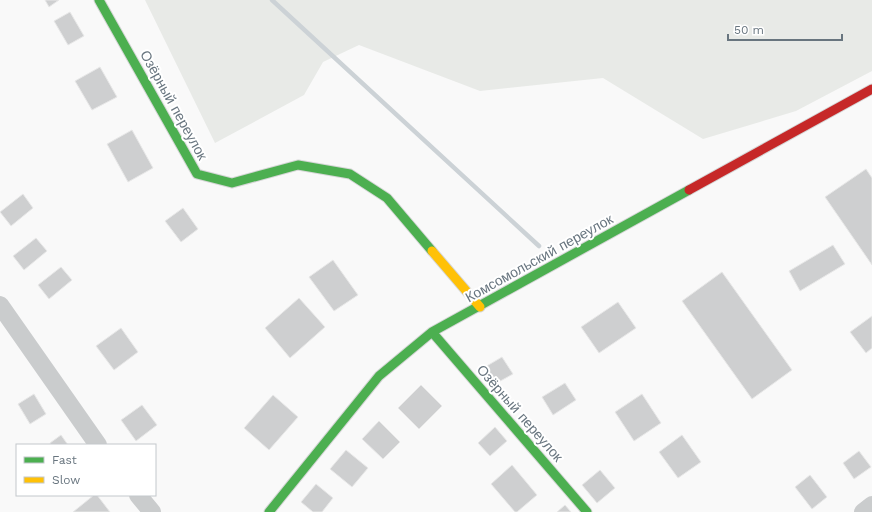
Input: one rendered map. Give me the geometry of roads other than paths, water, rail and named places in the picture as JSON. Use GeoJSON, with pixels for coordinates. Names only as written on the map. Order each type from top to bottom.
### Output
{"type":"FeatureCollection","features":[{"type":"Feature","properties":{"kind":"street","name":"Озёрный переулок"},"geometry":{"type":"LineString","coordinates":[[99,0],[197,174],[232,183],[298,164],[350,174],[387,198],[480,307]]}},
{"type":"Feature","properties":{"kind":"street","name":"Комсомольский переулок"},"geometry":{"type":"LineString","coordinates":[[269,512],[379,376],[432,332],[480,307],[872,88]]}},
{"type":"Feature","properties":{"kind":"street"},"geometry":{"type":"LineString","coordinates":[[0,305],[97,444]]}},
{"type":"Feature","properties":{"kind":"street","name":"Озёрный переулок"},"geometry":{"type":"LineString","coordinates":[[432,332],[588,512]]}},
{"type":"Feature","properties":{"kind":"street"},"geometry":{"type":"LineString","coordinates":[[139,496],[152,512]]}},
{"type":"Feature","properties":{"kind":"street"},"geometry":{"type":"LineString","coordinates":[[863,512],[872,505]]}},
{"type":"Feature","properties":{"kind":"waterway"},"geometry":{"type":"LineString","coordinates":[[272,0],[539,246]]}}]}
